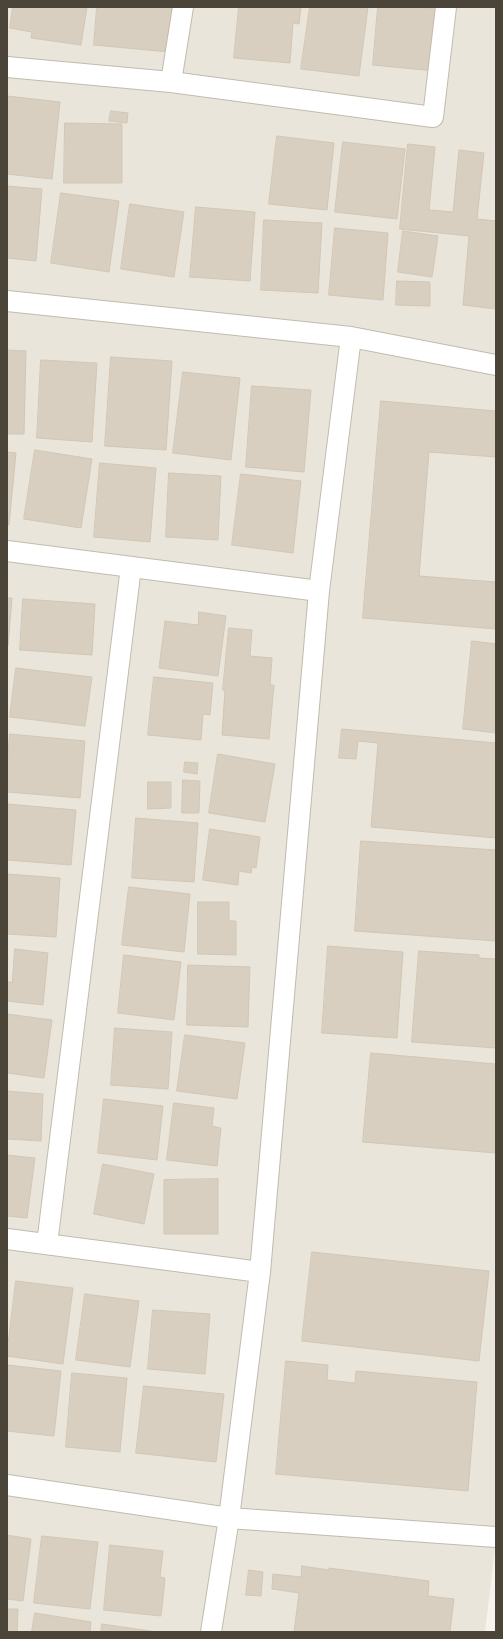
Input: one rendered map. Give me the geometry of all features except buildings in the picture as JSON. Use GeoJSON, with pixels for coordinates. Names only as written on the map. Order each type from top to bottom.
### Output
{"type":"FeatureCollection","features":[{"type":"Feature","properties":{"kind":"street"},"geometry":{"type":"LineString","coordinates":[[171,82],[183,7]]}},
{"type":"Feature","properties":{"kind":"street"},"geometry":{"type":"LineString","coordinates":[[7,67],[171,82],[433,117],[446,7]]}},
{"type":"Feature","properties":{"kind":"street"},"geometry":{"type":"LineString","coordinates":[[7,301],[351,337],[496,365]]}},
{"type":"Feature","properties":{"kind":"street"},"geometry":{"type":"LineString","coordinates":[[211,1632],[229,1518],[260,1272],[319,591],[351,337]]}},
{"type":"Feature","properties":{"kind":"street"},"geometry":{"type":"LineString","coordinates":[[7,551],[319,591]]}},
{"type":"Feature","properties":{"kind":"street"},"geometry":{"type":"LineString","coordinates":[[47,1244],[132,567]]}},
{"type":"Feature","properties":{"kind":"street"},"geometry":{"type":"LineString","coordinates":[[7,1238],[260,1272]]}},
{"type":"Feature","properties":{"kind":"street"},"geometry":{"type":"LineString","coordinates":[[7,1485],[229,1518],[496,1537]]}},
{"type":"Feature","properties":{"kind":"shaded area"},"geometry":{"type":"Polygon","coordinates":[[[7,7],[496,7],[496,1540],[485,1632],[7,1632],[7,7]]]}}]}
